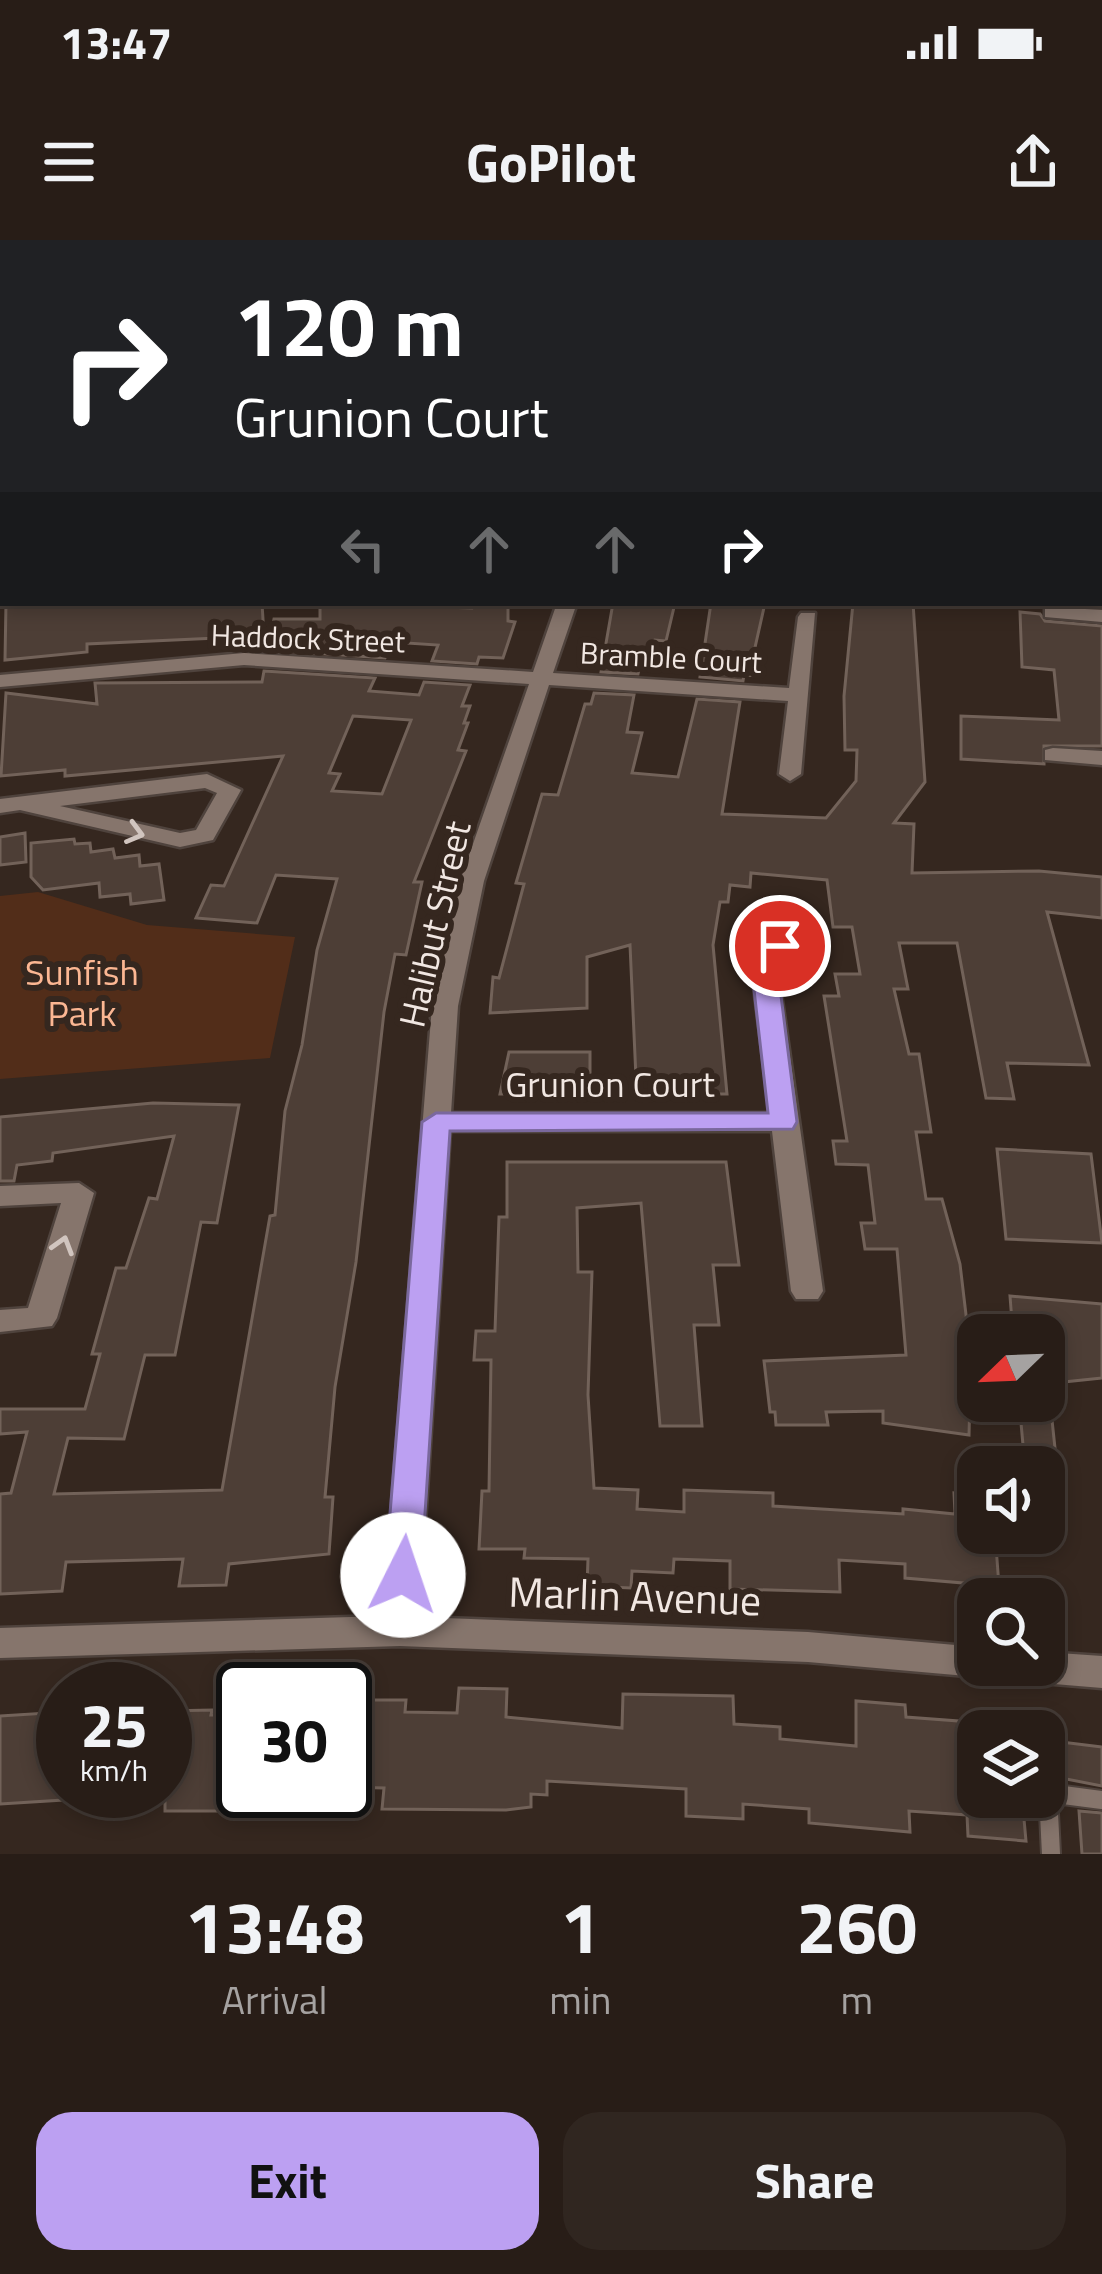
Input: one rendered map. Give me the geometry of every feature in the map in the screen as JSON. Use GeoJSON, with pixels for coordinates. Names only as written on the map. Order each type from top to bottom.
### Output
{"type":"FeatureCollection","features":[{"type":"Feature","properties":{"kind":"street","name":"Halibut Street"},"geometry":{"type":"LineString","coordinates":[[400,1630],[445,1006],[472,881],[566,606]]}},
{"type":"Feature","properties":{"kind":"street"},"geometry":{"type":"LineString","coordinates":[[1052,613],[1102,616]]}},
{"type":"Feature","properties":{"kind":"street","name":"Bramble Court"},"geometry":{"type":"LineString","coordinates":[[790,773],[808,616]]}},
{"type":"Feature","properties":{"kind":"street","name":"Haddock Street"},"geometry":{"type":"LineString","coordinates":[[0,682],[244,659],[542,680]]}},
{"type":"Feature","properties":{"kind":"street","name":"Bramble Court"},"geometry":{"type":"LineString","coordinates":[[542,680],[796,695]]}},
{"type":"Feature","properties":{"kind":"street"},"geometry":{"type":"LineString","coordinates":[[1054,754],[1102,758]]}},
{"type":"Feature","properties":{"kind":"street"},"geometry":{"type":"LineString","coordinates":[[207,781],[230,790],[205,835],[180,840],[155,839],[11,805],[207,781]]}},
{"type":"Feature","properties":{"kind":"street"},"geometry":{"type":"LineString","coordinates":[[780,946],[765,972],[807,1291]]}},
{"type":"Feature","properties":{"kind":"street","name":"Grunion Court"},"geometry":{"type":"LineString","coordinates":[[436,1122],[783,1122]]}},
{"type":"Feature","properties":{"kind":"street"},"geometry":{"type":"LineString","coordinates":[[0,1196],[79,1192],[41,1318],[0,1321]]}},
{"type":"Feature","properties":{"kind":"street","name":"Marlin Avenue"},"geometry":{"type":"LineString","coordinates":[[0,1643],[400,1630],[808,1647],[957,1660]]}},
{"type":"Feature","properties":{"kind":"street"},"geometry":{"type":"LineString","coordinates":[[1065,1669],[1102,1672]]}},
{"type":"Feature","properties":{"kind":"lane"},"geometry":{"type":"LineString","coordinates":[[1051,1854],[1048,1793],[1102,1800]]}},
{"type":"Feature","properties":{"kind":"green space","name":"Sunfish Park"},"geometry":{"type":"Polygon","coordinates":[[[38,892],[147,925],[295,937],[270,1058],[0,1079],[0,896],[38,892]]]}},
{"type":"Feature","properties":{"kind":"building"},"geometry":{"type":"Polygon","coordinates":[[[6,606],[262,606],[264,636],[87,644],[87,652],[5,660],[6,606]]]}},
{"type":"Feature","properties":{"kind":"building"},"geometry":{"type":"Polygon","coordinates":[[[320,606],[508,606],[508,621],[515,622],[503,658],[479,657],[477,664],[432,661],[438,645],[392,642],[385,658],[268,650],[274,619],[320,619],[320,606]]]}},
{"type":"Feature","properties":{"kind":"building"},"geometry":{"type":"Polygon","coordinates":[[[612,606],[674,606],[666,641],[655,640],[648,669],[639,669],[638,674],[601,672],[612,606]]]}},
{"type":"Feature","properties":{"kind":"building"},"geometry":{"type":"Polygon","coordinates":[[[711,606],[764,606],[754,652],[760,652],[757,676],[744,675],[743,681],[700,677],[711,606]]]}},
{"type":"Feature","properties":{"kind":"building"},"geometry":{"type":"Polygon","coordinates":[[[853,606],[913,606],[925,782],[894,823],[914,824],[912,873],[1039,871],[1102,877],[1102,918],[1047,912],[1089,1065],[1007,1063],[1014,1099],[986,1098],[957,943],[899,943],[908,989],[894,989],[909,1054],[919,1054],[931,1132],[916,1132],[926,1199],[942,1199],[960,1264],[966,1314],[957,1314],[957,1422],[969,1422],[969,1435],[883,1423],[883,1411],[826,1412],[828,1425],[776,1425],[775,1412],[770,1412],[764,1361],[906,1355],[897,1249],[865,1249],[861,1223],[875,1223],[868,1165],[836,1164],[833,1141],[847,1141],[824,996],[839,996],[835,974],[860,974],[852,927],[833,927],[827,880],[751,873],[750,887],[730,885],[728,902],[720,902],[713,945],[727,1094],[651,1094],[650,1078],[636,1078],[630,945],[587,957],[587,1008],[490,1013],[493,977],[499,978],[524,884],[516,883],[542,794],[558,795],[585,704],[591,704],[594,693],[634,695],[627,732],[642,733],[632,773],[678,777],[697,699],[740,702],[722,814],[826,818],[856,781],[857,750],[845,750],[844,696],[853,606]]]}},
{"type":"Feature","properties":{"kind":"building"},"geometry":{"type":"Polygon","coordinates":[[[1020,612],[1040,614],[1045,621],[1102,626],[1102,746],[1044,746],[1044,764],[961,759],[961,716],[1059,720],[1054,670],[1022,667],[1020,612]]]}},
{"type":"Feature","properties":{"kind":"building"},"geometry":{"type":"Polygon","coordinates":[[[264,671],[375,678],[369,691],[419,695],[424,682],[470,685],[462,706],[470,706],[464,723],[468,723],[458,750],[466,751],[414,882],[422,882],[406,955],[395,954],[384,1012],[356,1262],[335,1387],[325,1497],[333,1497],[329,1554],[229,1564],[226,1585],[179,1586],[183,1559],[66,1562],[62,1591],[0,1594],[0,1494],[11,1493],[27,1432],[0,1434],[0,1409],[85,1409],[100,1354],[92,1354],[116,1268],[126,1268],[149,1198],[157,1199],[174,1136],[53,1153],[52,1161],[17,1165],[14,1181],[0,1181],[0,1117],[153,1103],[239,1105],[217,1223],[201,1222],[175,1355],[145,1355],[124,1439],[68,1438],[54,1494],[222,1490],[270,1216],[275,1215],[285,1111],[302,1045],[317,950],[337,879],[276,875],[257,923],[196,918],[211,885],[224,886],[283,756],[65,776],[65,770],[1,776],[6,693],[97,704],[95,683],[262,682],[264,671]],[[353,716],[329,773],[340,774],[332,791],[382,794],[411,720],[353,716]]]}},
{"type":"Feature","properties":{"kind":"building"},"geometry":{"type":"Polygon","coordinates":[[[25,833],[26,862],[0,865],[0,837],[25,833]]]}},
{"type":"Feature","properties":{"kind":"building"},"geometry":{"type":"Polygon","coordinates":[[[74,839],[75,844],[90,843],[91,852],[113,849],[115,858],[139,855],[140,866],[159,864],[164,900],[131,904],[130,894],[100,897],[99,883],[43,890],[31,877],[31,843],[74,839]]]}},
{"type":"Feature","properties":{"kind":"building"},"geometry":{"type":"Polygon","coordinates":[[[509,1052],[590,1052],[590,1076],[577,1076],[577,1094],[500,1094],[509,1052]]]}},
{"type":"Feature","properties":{"kind":"building"},"geometry":{"type":"Polygon","coordinates":[[[997,1149],[1091,1154],[1102,1243],[1006,1239],[997,1149]]]}},
{"type":"Feature","properties":{"kind":"building"},"geometry":{"type":"Polygon","coordinates":[[[507,1162],[726,1162],[739,1265],[713,1265],[719,1325],[694,1325],[702,1426],[660,1426],[641,1203],[577,1208],[578,1272],[592,1272],[588,1395],[594,1488],[638,1490],[637,1509],[684,1512],[684,1490],[773,1493],[773,1506],[903,1514],[903,1509],[955,1514],[957,1493],[957,1554],[997,1554],[998,1578],[957,1578],[957,1582],[905,1578],[905,1564],[839,1560],[840,1592],[730,1589],[730,1561],[674,1559],[673,1573],[632,1571],[631,1588],[587,1586],[588,1559],[524,1558],[525,1549],[479,1549],[482,1491],[489,1491],[491,1360],[474,1360],[476,1331],[495,1331],[499,1217],[507,1217],[507,1162]]]}},
{"type":"Feature","properties":{"kind":"building"},"geometry":{"type":"Polygon","coordinates":[[[1010,1296],[1102,1304],[1102,1378],[1065,1382],[1065,1314],[1011,1314],[1010,1296]]]}},
{"type":"Feature","properties":{"kind":"building"},"geometry":{"type":"Polygon","coordinates":[[[1021,1422],[1052,1422],[1055,1446],[1023,1446],[1021,1422]]]}},
{"type":"Feature","properties":{"kind":"building"},"geometry":{"type":"Polygon","coordinates":[[[459,1688],[507,1689],[506,1717],[622,1728],[623,1694],[733,1696],[734,1724],[780,1727],[780,1739],[856,1746],[856,1701],[905,1705],[906,1717],[957,1721],[957,1814],[909,1811],[910,1832],[809,1823],[809,1809],[743,1804],[743,1819],[686,1816],[686,1789],[547,1781],[547,1795],[531,1794],[531,1807],[382,1809],[384,1788],[372,1788],[372,1700],[406,1700],[405,1712],[457,1713],[459,1688]]]}},
{"type":"Feature","properties":{"kind":"building"},"geometry":{"type":"Polygon","coordinates":[[[192,1710],[212,1710],[211,1715],[216,1715],[216,1811],[192,1811],[192,1710]]]}},
{"type":"Feature","properties":{"kind":"building"},"geometry":{"type":"Polygon","coordinates":[[[36,1714],[36,1802],[0,1804],[0,1716],[36,1714]]]}},
{"type":"Feature","properties":{"kind":"building"},"geometry":{"type":"Polygon","coordinates":[[[1065,1742],[1102,1747],[1102,1786],[1065,1779],[1065,1742]]]}},
{"type":"Feature","properties":{"kind":"building"},"geometry":{"type":"Polygon","coordinates":[[[1079,1811],[1102,1813],[1102,1854],[1082,1854],[1079,1811]]]}},
{"type":"Feature","properties":{"kind":"building"},"geometry":{"type":"Polygon","coordinates":[[[967,1818],[1024,1818],[1026,1841],[968,1836],[967,1818]]]}},
{"type":"Feature","properties":{"kind":"route"},"geometry":{"type":"LineString","coordinates":[[403,1575],[436,1122],[783,1122],[765,972],[780,946]]}}]}
